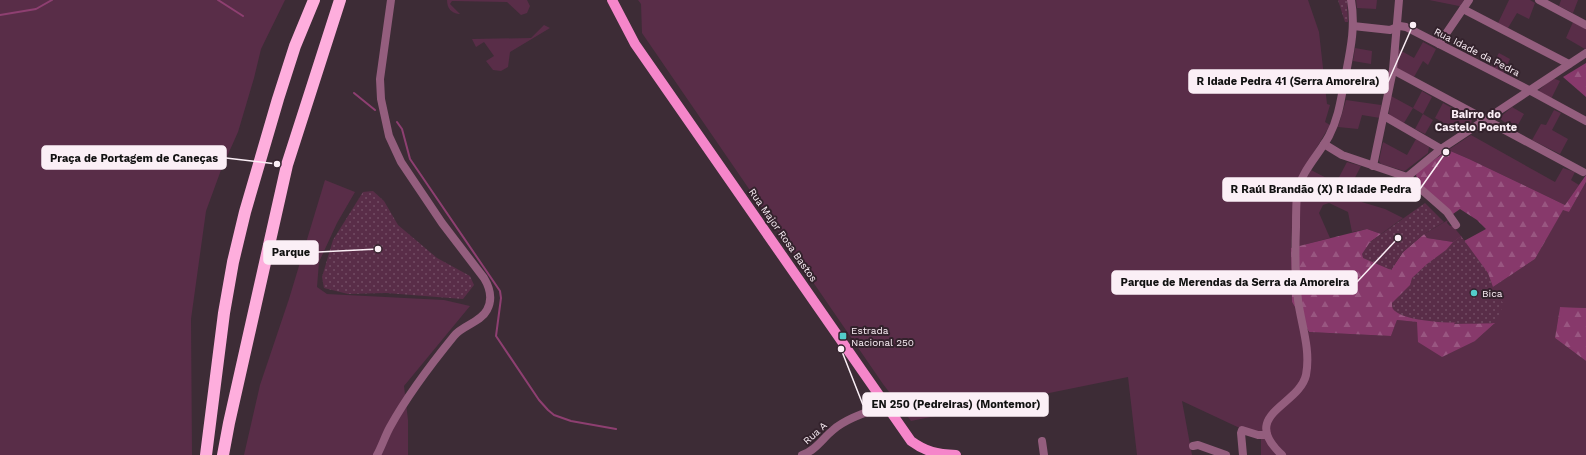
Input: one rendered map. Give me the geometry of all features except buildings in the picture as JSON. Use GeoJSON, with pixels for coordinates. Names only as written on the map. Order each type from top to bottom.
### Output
{"type":"FeatureCollection","features":[{"type":"Feature","properties":{"kind":"highway"},"geometry":{"type":"LineString","coordinates":[[206,455],[224,313],[233,262],[272,117],[293,53],[314,0]]}},
{"type":"Feature","properties":{"kind":"highway"},"geometry":{"type":"LineString","coordinates":[[223,455],[229,422],[287,165],[340,0]]}},
{"type":"Feature","properties":{"kind":"main road","name":"Rua Major Rosa Bastos"},"geometry":{"type":"LineString","coordinates":[[612,0],[634,44],[911,441],[923,452],[956,455]]}},
{"type":"Feature","properties":{"kind":"street"},"geometry":{"type":"LineString","coordinates":[[377,455],[389,428],[412,391],[455,335],[483,315],[490,305],[491,296],[490,286],[442,223],[401,162],[389,136],[381,99],[380,79],[391,0]]}},
{"type":"Feature","properties":{"kind":"street"},"geometry":{"type":"LineString","coordinates":[[1282,455],[1267,435],[1268,424],[1272,414],[1299,389],[1305,376],[1307,365],[1305,333],[1298,300],[1295,256],[1297,196],[1303,175],[1324,144],[1339,110],[1352,45],[1354,26],[1351,0]]}},
{"type":"Feature","properties":{"kind":"street"},"geometry":{"type":"LineString","coordinates":[[1373,166],[1393,70],[1399,0]]}},
{"type":"Feature","properties":{"kind":"street"},"geometry":{"type":"LineString","coordinates":[[1439,44],[1468,0]]}},
{"type":"Feature","properties":{"kind":"street"},"geometry":{"type":"LineString","coordinates":[[1539,0],[1586,25]]}},
{"type":"Feature","properties":{"kind":"street"},"geometry":{"type":"LineString","coordinates":[[1463,9],[1569,64]]}},
{"type":"Feature","properties":{"kind":"street","name":"Rua Idade da Pedra"},"geometry":{"type":"LineString","coordinates":[[1354,26],[1390,30],[1397,27],[1406,27],[1586,121]]}},
{"type":"Feature","properties":{"kind":"street"},"geometry":{"type":"LineString","coordinates":[[1407,177],[1441,149],[1586,53]]}},
{"type":"Feature","properties":{"kind":"street"},"geometry":{"type":"LineString","coordinates":[[1393,70],[1583,172]]}},
{"type":"Feature","properties":{"kind":"street"},"geometry":{"type":"LineString","coordinates":[[1384,116],[1441,149]]}},
{"type":"Feature","properties":{"kind":"street"},"geometry":{"type":"LineString","coordinates":[[1324,144],[1338,153],[1407,177],[1447,212],[1456,225]]}},
{"type":"Feature","properties":{"kind":"street","name":"Rua A"},"geometry":{"type":"LineString","coordinates":[[802,455],[813,450],[833,430],[845,422],[886,405]]}},
{"type":"Feature","properties":{"kind":"street"},"geometry":{"type":"LineString","coordinates":[[1243,455],[1242,430],[1258,435],[1267,435]]}},
{"type":"Feature","properties":{"kind":"street"},"geometry":{"type":"LineString","coordinates":[[1042,441],[1044,455]]}},
{"type":"Feature","properties":{"kind":"street"},"geometry":{"type":"LineString","coordinates":[[1193,446],[1198,446],[1226,455]]}},
{"type":"Feature","properties":{"kind":"shaded area"},"geometry":{"type":"Polygon","coordinates":[[[0,0],[285,0],[261,49],[238,132],[221,170],[206,211],[191,319],[192,455],[0,455],[0,0]]]}},
{"type":"Feature","properties":{"kind":"shaded area"},"geometry":{"type":"Polygon","coordinates":[[[447,0],[527,0],[530,6],[527,13],[521,15],[507,2],[452,1],[450,4],[459,14],[450,10],[447,0]]]}},
{"type":"Feature","properties":{"kind":"shaded area"},"geometry":{"type":"Polygon","coordinates":[[[638,0],[1308,0],[1319,32],[1327,104],[1330,105],[1325,122],[1330,125],[1294,186],[1291,248],[1292,302],[1308,332],[1391,336],[1397,320],[1417,322],[1475,341],[1494,324],[1454,324],[1493,287],[1535,259],[1563,209],[1569,212],[1586,182],[1586,308],[1560,307],[1555,338],[1586,361],[1586,455],[1261,455],[1261,438],[1182,401],[1192,455],[1137,455],[1128,377],[911,421],[883,384],[642,33],[641,4],[638,0]]]}},
{"type":"Feature","properties":{"kind":"shaded area"},"geometry":{"type":"Polygon","coordinates":[[[1338,0],[1347,0],[1348,22],[1345,22],[1338,0]]]}},
{"type":"Feature","properties":{"kind":"shaded area"},"geometry":{"type":"Polygon","coordinates":[[[1356,0],[1377,0],[1376,9],[1357,8],[1356,0]]]}},
{"type":"Feature","properties":{"kind":"shaded area"},"geometry":{"type":"Polygon","coordinates":[[[1429,0],[1464,0],[1459,6],[1429,0]]]}},
{"type":"Feature","properties":{"kind":"shaded area"},"geometry":{"type":"Polygon","coordinates":[[[1509,0],[1530,0],[1535,3],[1529,19],[1517,13],[1508,28],[1498,23],[1509,0]]]}},
{"type":"Feature","properties":{"kind":"shaded area"},"geometry":{"type":"Polygon","coordinates":[[[1561,0],[1578,0],[1573,13],[1559,6],[1561,0]]]}},
{"type":"Feature","properties":{"kind":"shaded area"},"geometry":{"type":"Polygon","coordinates":[[[1573,22],[1586,29],[1585,49],[1566,38],[1573,22]]]}},
{"type":"Feature","properties":{"kind":"shaded area"},"geometry":{"type":"Polygon","coordinates":[[[544,25],[550,28],[510,52],[508,67],[501,71],[493,70],[486,61],[494,56],[484,42],[476,47],[472,39],[531,38],[544,25]]]}},
{"type":"Feature","properties":{"kind":"shaded area"},"geometry":{"type":"Polygon","coordinates":[[[1423,42],[1436,49],[1428,65],[1423,61],[1414,77],[1397,68],[1398,49],[1414,58],[1423,42]]]}},
{"type":"Feature","properties":{"kind":"shaded area"},"geometry":{"type":"Polygon","coordinates":[[[1355,48],[1372,51],[1371,64],[1353,61],[1355,48]]]}},
{"type":"Feature","properties":{"kind":"shaded area"},"geometry":{"type":"Polygon","coordinates":[[[1499,53],[1510,59],[1503,74],[1490,68],[1499,53]]]}},
{"type":"Feature","properties":{"kind":"shaded area"},"geometry":{"type":"Polygon","coordinates":[[[1553,78],[1560,81],[1551,99],[1539,90],[1553,78]]]}},
{"type":"Feature","properties":{"kind":"shaded area"},"geometry":{"type":"Polygon","coordinates":[[[1422,91],[1432,97],[1423,114],[1413,108],[1422,91]]]}},
{"type":"Feature","properties":{"kind":"shaded area"},"geometry":{"type":"Polygon","coordinates":[[[1391,96],[1413,108],[1404,123],[1390,116],[1391,96]]]}},
{"type":"Feature","properties":{"kind":"shaded area"},"geometry":{"type":"Polygon","coordinates":[[[1346,100],[1381,105],[1380,118],[1362,115],[1358,129],[1338,127],[1346,100]]]}},
{"type":"Feature","properties":{"kind":"shaded area"},"geometry":{"type":"Polygon","coordinates":[[[1443,103],[1472,119],[1471,125],[1458,131],[1435,118],[1443,103]]]}},
{"type":"Feature","properties":{"kind":"shaded area"},"geometry":{"type":"Polygon","coordinates":[[[1512,107],[1524,114],[1515,130],[1499,118],[1512,107]]]}},
{"type":"Feature","properties":{"kind":"shaded area"},"geometry":{"type":"Polygon","coordinates":[[[1554,110],[1561,113],[1552,130],[1568,139],[1560,154],[1532,140],[1541,124],[1546,125],[1554,110]]]}},
{"type":"Feature","properties":{"kind":"shaded area"},"geometry":{"type":"Polygon","coordinates":[[[1423,114],[1433,120],[1425,134],[1415,129],[1423,114]]]}},
{"type":"Feature","properties":{"kind":"shaded area"},"geometry":{"type":"Polygon","coordinates":[[[1471,135],[1555,182],[1563,168],[1575,172],[1571,180],[1579,185],[1565,205],[1448,150],[1471,135]]]}},
{"type":"Feature","properties":{"kind":"shaded area"},"geometry":{"type":"Polygon","coordinates":[[[1416,139],[1429,147],[1428,153],[1406,170],[1404,171],[1381,164],[1379,161],[1383,142],[1407,155],[1416,139]]]}},
{"type":"Feature","properties":{"kind":"shaded area"},"geometry":{"type":"Polygon","coordinates":[[[1347,162],[1361,166],[1345,197],[1385,209],[1403,218],[1381,234],[1367,229],[1352,232],[1348,212],[1329,203],[1323,205],[1319,213],[1330,238],[1299,246],[1299,207],[1303,189],[1311,170],[1336,183],[1347,162]]]}},
{"type":"Feature","properties":{"kind":"shaded area"},"geometry":{"type":"Polygon","coordinates":[[[325,180],[355,192],[337,223],[319,262],[317,287],[327,294],[444,300],[470,306],[404,386],[408,420],[408,455],[244,455],[260,385],[289,299],[325,180]]]}},
{"type":"Feature","properties":{"kind":"shaded area"},"geometry":{"type":"Polygon","coordinates":[[[373,191],[384,201],[398,225],[437,258],[470,276],[474,285],[463,299],[386,293],[348,294],[324,288],[322,277],[333,240],[363,192],[373,191]]]}},
{"type":"Feature","properties":{"kind":"shaded area"},"geometry":{"type":"Polygon","coordinates":[[[1425,203],[1444,222],[1424,234],[1403,252],[1391,270],[1363,258],[1362,254],[1370,242],[1425,203]]]}},
{"type":"Feature","properties":{"kind":"shaded area"},"geometry":{"type":"Polygon","coordinates":[[[1448,220],[1447,223],[1450,226],[1453,226],[1461,236],[1453,242],[1427,238],[1424,234],[1448,220]]]}},
{"type":"Feature","properties":{"kind":"shaded area"},"geometry":{"type":"Polygon","coordinates":[[[1461,236],[1488,273],[1497,296],[1504,304],[1495,323],[1428,321],[1402,315],[1394,310],[1392,303],[1410,285],[1412,278],[1461,236]]]}},
{"type":"Feature","properties":{"kind":"green space"},"geometry":{"type":"Polygon","coordinates":[[[1586,63],[1586,97],[1563,77],[1586,63]]]}},
{"type":"Feature","properties":{"kind":"green space"},"geometry":{"type":"Polygon","coordinates":[[[1448,150],[1565,205],[1586,175],[1586,182],[1569,212],[1563,210],[1535,259],[1493,287],[1454,324],[1495,323],[1475,341],[1442,357],[1418,342],[1417,322],[1397,320],[1391,336],[1309,332],[1292,302],[1291,248],[1367,229],[1381,234],[1370,242],[1391,270],[1403,252],[1424,234],[1427,238],[1453,242],[1461,236],[1464,241],[1486,229],[1477,220],[1460,209],[1453,214],[1418,182],[1416,175],[1418,171],[1448,150]]]}},
{"type":"Feature","properties":{"kind":"green space"},"geometry":{"type":"Polygon","coordinates":[[[1560,307],[1586,308],[1586,361],[1555,338],[1560,307]]]}},
{"type":"Feature","properties":{"kind":"waterway"},"geometry":{"type":"LineString","coordinates":[[0,15],[36,9],[52,0]]}},
{"type":"Feature","properties":{"kind":"waterway"},"geometry":{"type":"LineString","coordinates":[[218,0],[243,16]]}},
{"type":"Feature","properties":{"kind":"waterway"},"geometry":{"type":"LineString","coordinates":[[354,93],[375,110]]}},
{"type":"Feature","properties":{"kind":"waterway"},"geometry":{"type":"LineString","coordinates":[[397,122],[402,129],[410,159],[500,291],[501,298],[496,336],[539,400],[554,415],[571,421],[616,429]]}},
{"type":"Feature","properties":{"kind":"place","name":"R Idade Pedra 41 (Serra Amoreira)"},"geometry":{"type":"Point","coordinates":[1413,25]}},
{"type":"Feature","properties":{"kind":"place","name":"R Raúl Brandão (X) R Idade Pedra"},"geometry":{"type":"Point","coordinates":[1446,152]}},
{"type":"Feature","properties":{"kind":"place","name":"Praça de Portagem de Caneças"},"geometry":{"type":"Point","coordinates":[277,164]}},
{"type":"Feature","properties":{"kind":"place","name":"Parque de Merendas da Serra da Amoreira"},"geometry":{"type":"Point","coordinates":[1398,238]}},
{"type":"Feature","properties":{"kind":"place","name":"Parque"},"geometry":{"type":"Point","coordinates":[378,249]}},
{"type":"Feature","properties":{"kind":"place","name":"Bica"},"geometry":{"type":"Point","coordinates":[1474,293]}},
{"type":"Feature","properties":{"kind":"place","name":"Estrada Nacional 250"},"geometry":{"type":"Point","coordinates":[843,336]}},
{"type":"Feature","properties":{"kind":"place","name":"EN 250 (Pedreiras) (Montemor)"},"geometry":{"type":"Point","coordinates":[841,349]}},
{"type":"Feature","properties":{"kind":"district","name":"Bairro do Castelo Poente"},"geometry":{"type":"Point","coordinates":[1476,120]}}]}
